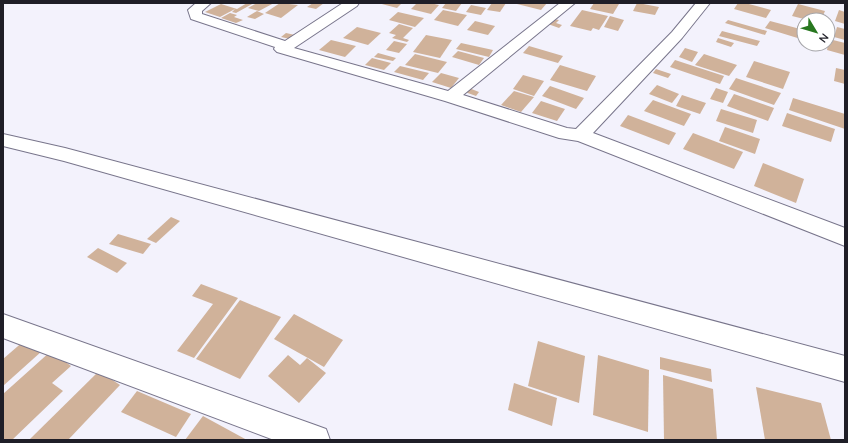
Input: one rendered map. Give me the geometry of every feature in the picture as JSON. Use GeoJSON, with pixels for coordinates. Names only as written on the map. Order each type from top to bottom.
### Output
{"type":"FeatureCollection","features":[{"type":"Feature","properties":{"kind":"street"},"geometry":{"type":"LineString","coordinates":[[204,3],[195,10],[196,16],[286,46]]}},
{"type":"Feature","properties":{"kind":"street"},"geometry":{"type":"LineString","coordinates":[[352,3],[282,49],[451,97],[566,134],[581,135],[845,237]]}},
{"type":"Feature","properties":{"kind":"street"},"geometry":{"type":"LineString","coordinates":[[451,97],[568,3]]}},
{"type":"Feature","properties":{"kind":"street"},"geometry":{"type":"LineString","coordinates":[[581,135],[677,35],[703,3]]}},
{"type":"Feature","properties":{"kind":"street"},"geometry":{"type":"LineString","coordinates":[[3,140],[65,155],[845,369]]}},
{"type":"Feature","properties":{"kind":"street"},"geometry":{"type":"LineString","coordinates":[[3,326],[301,438]]}},
{"type":"Feature","properties":{"kind":"building"},"geometry":{"type":"Polygon","coordinates":[[[247,3],[254,3],[236,13],[232,12],[235,9],[220,17],[205,12],[221,4],[237,9],[247,3]]]}},
{"type":"Feature","properties":{"kind":"building"},"geometry":{"type":"Polygon","coordinates":[[[257,3],[274,3],[259,11],[248,8],[257,3]]]}},
{"type":"Feature","properties":{"kind":"building"},"geometry":{"type":"Polygon","coordinates":[[[280,3],[298,5],[281,18],[265,13],[280,3]]]}},
{"type":"Feature","properties":{"kind":"building"},"geometry":{"type":"Polygon","coordinates":[[[313,3],[324,3],[316,9],[307,7],[313,3]]]}},
{"type":"Feature","properties":{"kind":"building"},"geometry":{"type":"Polygon","coordinates":[[[378,3],[402,3],[397,8],[378,3]]]}},
{"type":"Feature","properties":{"kind":"building"},"geometry":{"type":"Polygon","coordinates":[[[417,3],[439,5],[431,14],[411,9],[417,3]]]}},
{"type":"Feature","properties":{"kind":"building"},"geometry":{"type":"Polygon","coordinates":[[[446,3],[462,3],[456,11],[442,8],[446,3]]]}},
{"type":"Feature","properties":{"kind":"building"},"geometry":{"type":"Polygon","coordinates":[[[492,3],[506,3],[500,12],[487,10],[492,3]]]}},
{"type":"Feature","properties":{"kind":"building"},"geometry":{"type":"Polygon","coordinates":[[[513,3],[547,3],[541,10],[513,3]]]}},
{"type":"Feature","properties":{"kind":"building"},"geometry":{"type":"Polygon","coordinates":[[[594,3],[619,4],[613,14],[590,9],[594,3]]]}},
{"type":"Feature","properties":{"kind":"building"},"geometry":{"type":"Polygon","coordinates":[[[637,3],[659,7],[655,15],[633,11],[637,3]]]}},
{"type":"Feature","properties":{"kind":"building"},"geometry":{"type":"Polygon","coordinates":[[[738,3],[745,3],[771,10],[766,18],[734,9],[738,3]]]}},
{"type":"Feature","properties":{"kind":"building"},"geometry":{"type":"Polygon","coordinates":[[[798,4],[825,11],[796,12],[796,17],[792,16],[798,4]]]}},
{"type":"Feature","properties":{"kind":"building"},"geometry":{"type":"Polygon","coordinates":[[[471,5],[486,8],[481,15],[466,12],[471,5]]]}},
{"type":"Feature","properties":{"kind":"building"},"geometry":{"type":"Polygon","coordinates":[[[443,10],[467,15],[458,26],[434,20],[443,10]]]}},
{"type":"Feature","properties":{"kind":"building"},"geometry":{"type":"Polygon","coordinates":[[[582,10],[608,16],[599,30],[593,28],[591,31],[570,26],[582,10]]]}},
{"type":"Feature","properties":{"kind":"building"},"geometry":{"type":"Polygon","coordinates":[[[839,10],[845,12],[845,24],[836,21],[839,10]]]}},
{"type":"Feature","properties":{"kind":"building"},"geometry":{"type":"Polygon","coordinates":[[[257,11],[264,14],[255,19],[247,17],[257,11]]]}},
{"type":"Feature","properties":{"kind":"building"},"geometry":{"type":"Polygon","coordinates":[[[398,12],[424,18],[415,27],[389,20],[398,12]]]}},
{"type":"Feature","properties":{"kind":"building"},"geometry":{"type":"Polygon","coordinates":[[[230,13],[237,15],[234,17],[243,20],[236,23],[221,18],[230,13]]]}},
{"type":"Feature","properties":{"kind":"building"},"geometry":{"type":"Polygon","coordinates":[[[610,16],[624,20],[618,31],[604,27],[610,16]]]}},
{"type":"Feature","properties":{"kind":"building"},"geometry":{"type":"Polygon","coordinates":[[[554,19],[559,20],[556,23],[562,25],[559,28],[548,24],[554,19]]]}},
{"type":"Feature","properties":{"kind":"building"},"geometry":{"type":"Polygon","coordinates":[[[728,20],[767,31],[765,35],[725,23],[728,20]]]}},
{"type":"Feature","properties":{"kind":"building"},"geometry":{"type":"Polygon","coordinates":[[[475,21],[495,26],[488,35],[467,30],[475,21]]]}},
{"type":"Feature","properties":{"kind":"building"},"geometry":{"type":"Polygon","coordinates":[[[770,21],[796,28],[796,38],[765,28],[770,21]]]}},
{"type":"Feature","properties":{"kind":"building"},"geometry":{"type":"Polygon","coordinates":[[[399,24],[413,28],[403,38],[409,40],[407,42],[392,38],[396,35],[389,33],[399,24]]]}},
{"type":"Feature","properties":{"kind":"building"},"geometry":{"type":"Polygon","coordinates":[[[357,27],[381,33],[368,45],[343,38],[357,27]]]}},
{"type":"Feature","properties":{"kind":"building"},"geometry":{"type":"Polygon","coordinates":[[[837,27],[845,29],[845,40],[836,38],[837,27]]]}},
{"type":"Feature","properties":{"kind":"building"},"geometry":{"type":"Polygon","coordinates":[[[722,31],[760,41],[757,46],[719,36],[722,31]]]}},
{"type":"Feature","properties":{"kind":"building"},"geometry":{"type":"Polygon","coordinates":[[[286,33],[295,35],[290,39],[281,37],[286,33]]]}},
{"type":"Feature","properties":{"kind":"building"},"geometry":{"type":"Polygon","coordinates":[[[426,35],[452,40],[440,58],[413,52],[426,35]]]}},
{"type":"Feature","properties":{"kind":"building"},"geometry":{"type":"Polygon","coordinates":[[[718,38],[734,43],[731,47],[716,42],[718,38]]]}},
{"type":"Feature","properties":{"kind":"building"},"geometry":{"type":"Polygon","coordinates":[[[331,40],[356,46],[345,57],[319,50],[331,40]]]}},
{"type":"Feature","properties":{"kind":"building"},"geometry":{"type":"Polygon","coordinates":[[[394,41],[407,44],[399,53],[386,50],[394,41]]]}},
{"type":"Feature","properties":{"kind":"building"},"geometry":{"type":"Polygon","coordinates":[[[836,41],[845,43],[845,55],[834,52],[836,52],[836,41]]]}},
{"type":"Feature","properties":{"kind":"building"},"geometry":{"type":"Polygon","coordinates":[[[461,43],[493,50],[489,57],[456,49],[461,43]]]}},
{"type":"Feature","properties":{"kind":"building"},"geometry":{"type":"Polygon","coordinates":[[[529,46],[563,56],[558,63],[523,53],[529,46]]]}},
{"type":"Feature","properties":{"kind":"building"},"geometry":{"type":"Polygon","coordinates":[[[685,48],[698,52],[692,62],[679,57],[685,48]]]}},
{"type":"Feature","properties":{"kind":"building"},"geometry":{"type":"Polygon","coordinates":[[[458,51],[484,58],[479,65],[452,57],[458,51]]]}},
{"type":"Feature","properties":{"kind":"building"},"geometry":{"type":"Polygon","coordinates":[[[378,53],[396,58],[393,61],[374,57],[378,53]]]}},
{"type":"Feature","properties":{"kind":"building"},"geometry":{"type":"Polygon","coordinates":[[[415,54],[447,62],[438,73],[405,65],[415,54]]]}},
{"type":"Feature","properties":{"kind":"building"},"geometry":{"type":"Polygon","coordinates":[[[704,54],[737,65],[729,76],[695,65],[704,54]]]}},
{"type":"Feature","properties":{"kind":"building"},"geometry":{"type":"Polygon","coordinates":[[[372,58],[391,63],[384,70],[365,65],[372,58]]]}},
{"type":"Feature","properties":{"kind":"building"},"geometry":{"type":"Polygon","coordinates":[[[675,60],[724,76],[720,84],[670,67],[675,60]]]}},
{"type":"Feature","properties":{"kind":"building"},"geometry":{"type":"Polygon","coordinates":[[[754,61],[790,72],[783,89],[746,77],[754,61]]]}},
{"type":"Feature","properties":{"kind":"building"},"geometry":{"type":"Polygon","coordinates":[[[560,65],[596,76],[587,91],[550,80],[560,65]]]}},
{"type":"Feature","properties":{"kind":"building"},"geometry":{"type":"Polygon","coordinates":[[[400,66],[429,73],[423,80],[394,72],[400,66]]]}},
{"type":"Feature","properties":{"kind":"building"},"geometry":{"type":"Polygon","coordinates":[[[836,68],[845,70],[845,84],[834,81],[836,68]]]}},
{"type":"Feature","properties":{"kind":"building"},"geometry":{"type":"Polygon","coordinates":[[[656,69],[671,74],[668,78],[653,73],[656,69]]]}},
{"type":"Feature","properties":{"kind":"building"},"geometry":{"type":"Polygon","coordinates":[[[441,73],[459,78],[451,88],[432,82],[441,73]]]}},
{"type":"Feature","properties":{"kind":"building"},"geometry":{"type":"Polygon","coordinates":[[[523,75],[544,81],[534,96],[513,89],[523,75]]]}},
{"type":"Feature","properties":{"kind":"building"},"geometry":{"type":"Polygon","coordinates":[[[736,78],[781,93],[774,105],[729,89],[736,78]]]}},
{"type":"Feature","properties":{"kind":"building"},"geometry":{"type":"Polygon","coordinates":[[[657,85],[679,94],[672,103],[649,94],[657,85]]]}},
{"type":"Feature","properties":{"kind":"building"},"geometry":{"type":"Polygon","coordinates":[[[550,86],[584,98],[576,109],[542,96],[550,86]]]}},
{"type":"Feature","properties":{"kind":"building"},"geometry":{"type":"Polygon","coordinates":[[[469,88],[479,92],[476,96],[465,92],[469,88]]]}},
{"type":"Feature","properties":{"kind":"building"},"geometry":{"type":"Polygon","coordinates":[[[716,88],[728,92],[723,103],[710,99],[716,88]]]}},
{"type":"Feature","properties":{"kind":"building"},"geometry":{"type":"Polygon","coordinates":[[[514,91],[534,97],[521,112],[501,105],[514,91]]]}},
{"type":"Feature","properties":{"kind":"building"},"geometry":{"type":"Polygon","coordinates":[[[734,94],[774,108],[768,121],[727,106],[734,94]]]}},
{"type":"Feature","properties":{"kind":"building"},"geometry":{"type":"Polygon","coordinates":[[[682,95],[706,103],[700,114],[676,106],[682,95]]]}},
{"type":"Feature","properties":{"kind":"building"},"geometry":{"type":"Polygon","coordinates":[[[793,98],[845,114],[845,129],[789,110],[793,98]]]}},
{"type":"Feature","properties":{"kind":"building"},"geometry":{"type":"Polygon","coordinates":[[[653,100],[691,114],[684,126],[644,111],[653,100]]]}},
{"type":"Feature","properties":{"kind":"building"},"geometry":{"type":"Polygon","coordinates":[[[541,101],[565,109],[557,121],[532,113],[541,101]]]}},
{"type":"Feature","properties":{"kind":"building"},"geometry":{"type":"Polygon","coordinates":[[[721,109],[757,120],[753,133],[716,121],[721,109]]]}},
{"type":"Feature","properties":{"kind":"building"},"geometry":{"type":"Polygon","coordinates":[[[787,113],[835,129],[831,142],[782,126],[787,113]]]}},
{"type":"Feature","properties":{"kind":"building"},"geometry":{"type":"Polygon","coordinates":[[[628,115],[676,133],[669,145],[620,126],[628,115]]]}},
{"type":"Feature","properties":{"kind":"building"},"geometry":{"type":"Polygon","coordinates":[[[725,127],[760,139],[755,154],[719,141],[725,127]]]}},
{"type":"Feature","properties":{"kind":"building"},"geometry":{"type":"Polygon","coordinates":[[[693,133],[743,152],[734,169],[683,149],[693,133]]]}},
{"type":"Feature","properties":{"kind":"building"},"geometry":{"type":"Polygon","coordinates":[[[763,163],[804,179],[796,203],[754,186],[763,163]]]}},
{"type":"Feature","properties":{"kind":"building"},"geometry":{"type":"Polygon","coordinates":[[[171,217],[180,221],[156,243],[147,239],[171,217]]]}},
{"type":"Feature","properties":{"kind":"building"},"geometry":{"type":"Polygon","coordinates":[[[118,234],[151,244],[143,254],[109,244],[118,234]]]}},
{"type":"Feature","properties":{"kind":"building"},"geometry":{"type":"Polygon","coordinates":[[[98,248],[127,263],[117,273],[87,257],[98,248]]]}},
{"type":"Feature","properties":{"kind":"building"},"geometry":{"type":"Polygon","coordinates":[[[201,284],[238,298],[194,358],[177,351],[213,304],[192,296],[201,284]]]}},
{"type":"Feature","properties":{"kind":"building"},"geometry":{"type":"Polygon","coordinates":[[[240,300],[281,317],[240,379],[196,359],[240,300]]]}},
{"type":"Feature","properties":{"kind":"building"},"geometry":{"type":"Polygon","coordinates":[[[294,314],[343,340],[324,367],[274,339],[294,314]]]}},
{"type":"Feature","properties":{"kind":"building"},"geometry":{"type":"Polygon","coordinates":[[[25,340],[42,351],[3,386],[3,359],[25,340]]]}},
{"type":"Feature","properties":{"kind":"building"},"geometry":{"type":"Polygon","coordinates":[[[538,341],[585,356],[579,403],[528,386],[538,341]]]}},
{"type":"Feature","properties":{"kind":"building"},"geometry":{"type":"Polygon","coordinates":[[[51,351],[71,366],[52,383],[63,391],[12,440],[3,440],[3,394],[51,351]]]}},
{"type":"Feature","properties":{"kind":"building"},"geometry":{"type":"Polygon","coordinates":[[[288,355],[300,365],[307,358],[326,373],[299,403],[268,376],[288,355]]]}},
{"type":"Feature","properties":{"kind":"building"},"geometry":{"type":"Polygon","coordinates":[[[598,355],[649,370],[648,432],[593,415],[598,355]]]}},
{"type":"Feature","properties":{"kind":"building"},"geometry":{"type":"Polygon","coordinates":[[[660,357],[711,369],[712,382],[660,369],[660,357]]]}},
{"type":"Feature","properties":{"kind":"building"},"geometry":{"type":"Polygon","coordinates":[[[99,371],[120,385],[68,440],[29,440],[99,371]]]}},
{"type":"Feature","properties":{"kind":"building"},"geometry":{"type":"Polygon","coordinates":[[[663,375],[713,389],[717,440],[664,440],[663,375]]]}},
{"type":"Feature","properties":{"kind":"building"},"geometry":{"type":"Polygon","coordinates":[[[514,383],[557,398],[552,426],[508,410],[514,383]]]}},
{"type":"Feature","properties":{"kind":"building"},"geometry":{"type":"Polygon","coordinates":[[[756,387],[821,403],[831,440],[765,440],[756,387]]]}},
{"type":"Feature","properties":{"kind":"building"},"geometry":{"type":"Polygon","coordinates":[[[137,391],[191,414],[176,437],[121,412],[137,391]]]}},
{"type":"Feature","properties":{"kind":"building"},"geometry":{"type":"Polygon","coordinates":[[[203,416],[247,440],[185,440],[203,416]]]}}]}
